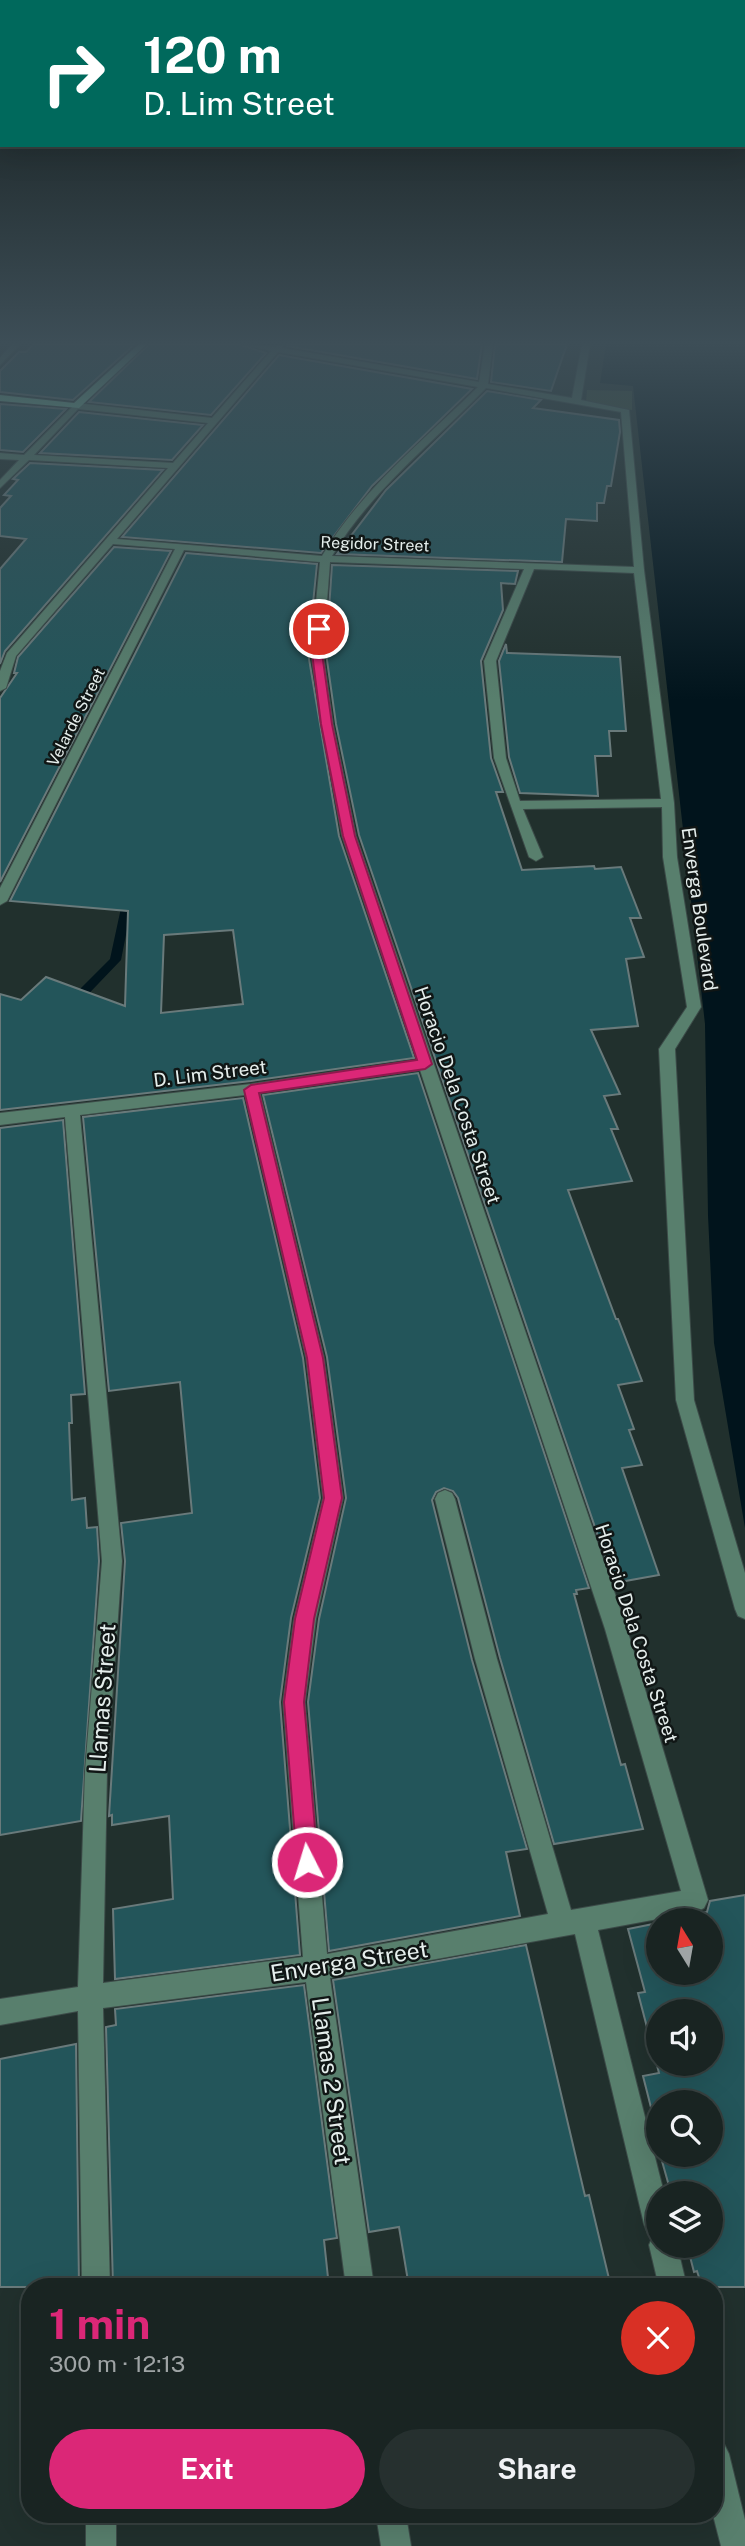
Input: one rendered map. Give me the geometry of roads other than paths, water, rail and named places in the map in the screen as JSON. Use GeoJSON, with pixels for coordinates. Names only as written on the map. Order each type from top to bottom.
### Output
{"type":"FeatureCollection","features":[{"type":"Feature","properties":{"kind":"street"},"geometry":{"type":"LineString","coordinates":[[0,485],[21,463]]}},
{"type":"Feature","properties":{"kind":"street"},"geometry":{"type":"LineString","coordinates":[[114,463],[173,466]]}},
{"type":"Feature","properties":{"kind":"street"},"geometry":{"type":"LineString","coordinates":[[0,688],[5,655],[176,463]]}},
{"type":"Feature","properties":{"kind":"street","name":"Horacio Dela Costa Street"},"geometry":{"type":"LineString","coordinates":[[406,463],[371,497],[341,532],[325,559],[317,653],[327,724],[349,836],[616,1629],[696,1900]]}},
{"type":"Feature","properties":{"kind":"street","name":"Enverga Boulevard"},"geometry":{"type":"LineString","coordinates":[[630,463],[639,570],[668,803],[670,857],[694,1007],[667,1049],[685,1400],[745,1609]]}},
{"type":"Feature","properties":{"kind":"street","name":"Regidor Street"},"geometry":{"type":"LineString","coordinates":[[109,541],[325,559],[639,570]]}},
{"type":"Feature","properties":{"kind":"street","name":"Velarde Street"},"geometry":{"type":"LineString","coordinates":[[0,901],[181,547]]}},
{"type":"Feature","properties":{"kind":"street"},"geometry":{"type":"LineString","coordinates":[[531,565],[490,661],[500,758],[536,857]]}},
{"type":"Feature","properties":{"kind":"street"},"geometry":{"type":"LineString","coordinates":[[515,805],[668,803]]}},
{"type":"Feature","properties":{"kind":"street","name":"D. Lim Street"},"geometry":{"type":"LineString","coordinates":[[0,1119],[251,1090],[425,1064]]}},
{"type":"Feature","properties":{"kind":"street","name":"Llamas 2 Street"},"geometry":{"type":"LineString","coordinates":[[251,1090],[315,1358],[333,1498],[305,1619],[294,1702],[316,1968],[359,2278]]}},
{"type":"Feature","properties":{"kind":"street","name":"Llamas Street"},"geometry":{"type":"LineString","coordinates":[[72,1111],[112,1561],[96,1771],[90,1997],[96,2278]]}},
{"type":"Feature","properties":{"kind":"street"},"geometry":{"type":"LineString","coordinates":[[446,1499],[486,1659],[574,1923],[646,2181]]}},
{"type":"Feature","properties":{"kind":"street","name":"Enverga Street"},"geometry":{"type":"LineString","coordinates":[[0,2012],[90,1997],[316,1968],[696,1900]]}},
{"type":"Feature","properties":{"kind":"street"},"geometry":{"type":"LineString","coordinates":[[666,2258],[671,2278]]}},
{"type":"Feature","properties":{"kind":"street"},"geometry":{"type":"LineString","coordinates":[[723,2492],[736,2546]]}},
{"type":"Feature","properties":{"kind":"street"},"geometry":{"type":"LineString","coordinates":[[101,2523],[102,2546]]}},
{"type":"Feature","properties":{"kind":"street"},"geometry":{"type":"LineString","coordinates":[[392,2523],[396,2546]]}},
{"type":"Feature","properties":{"kind":"water"},"geometry":{"type":"Polygon","coordinates":[[[642,463],[745,463],[745,1528],[714,1343],[708,1215],[705,1024],[642,463]]]}},
{"type":"Feature","properties":{"kind":"waterway"},"geometry":{"type":"LineString","coordinates":[[72,1004],[115,960],[129,894]]}}]}
